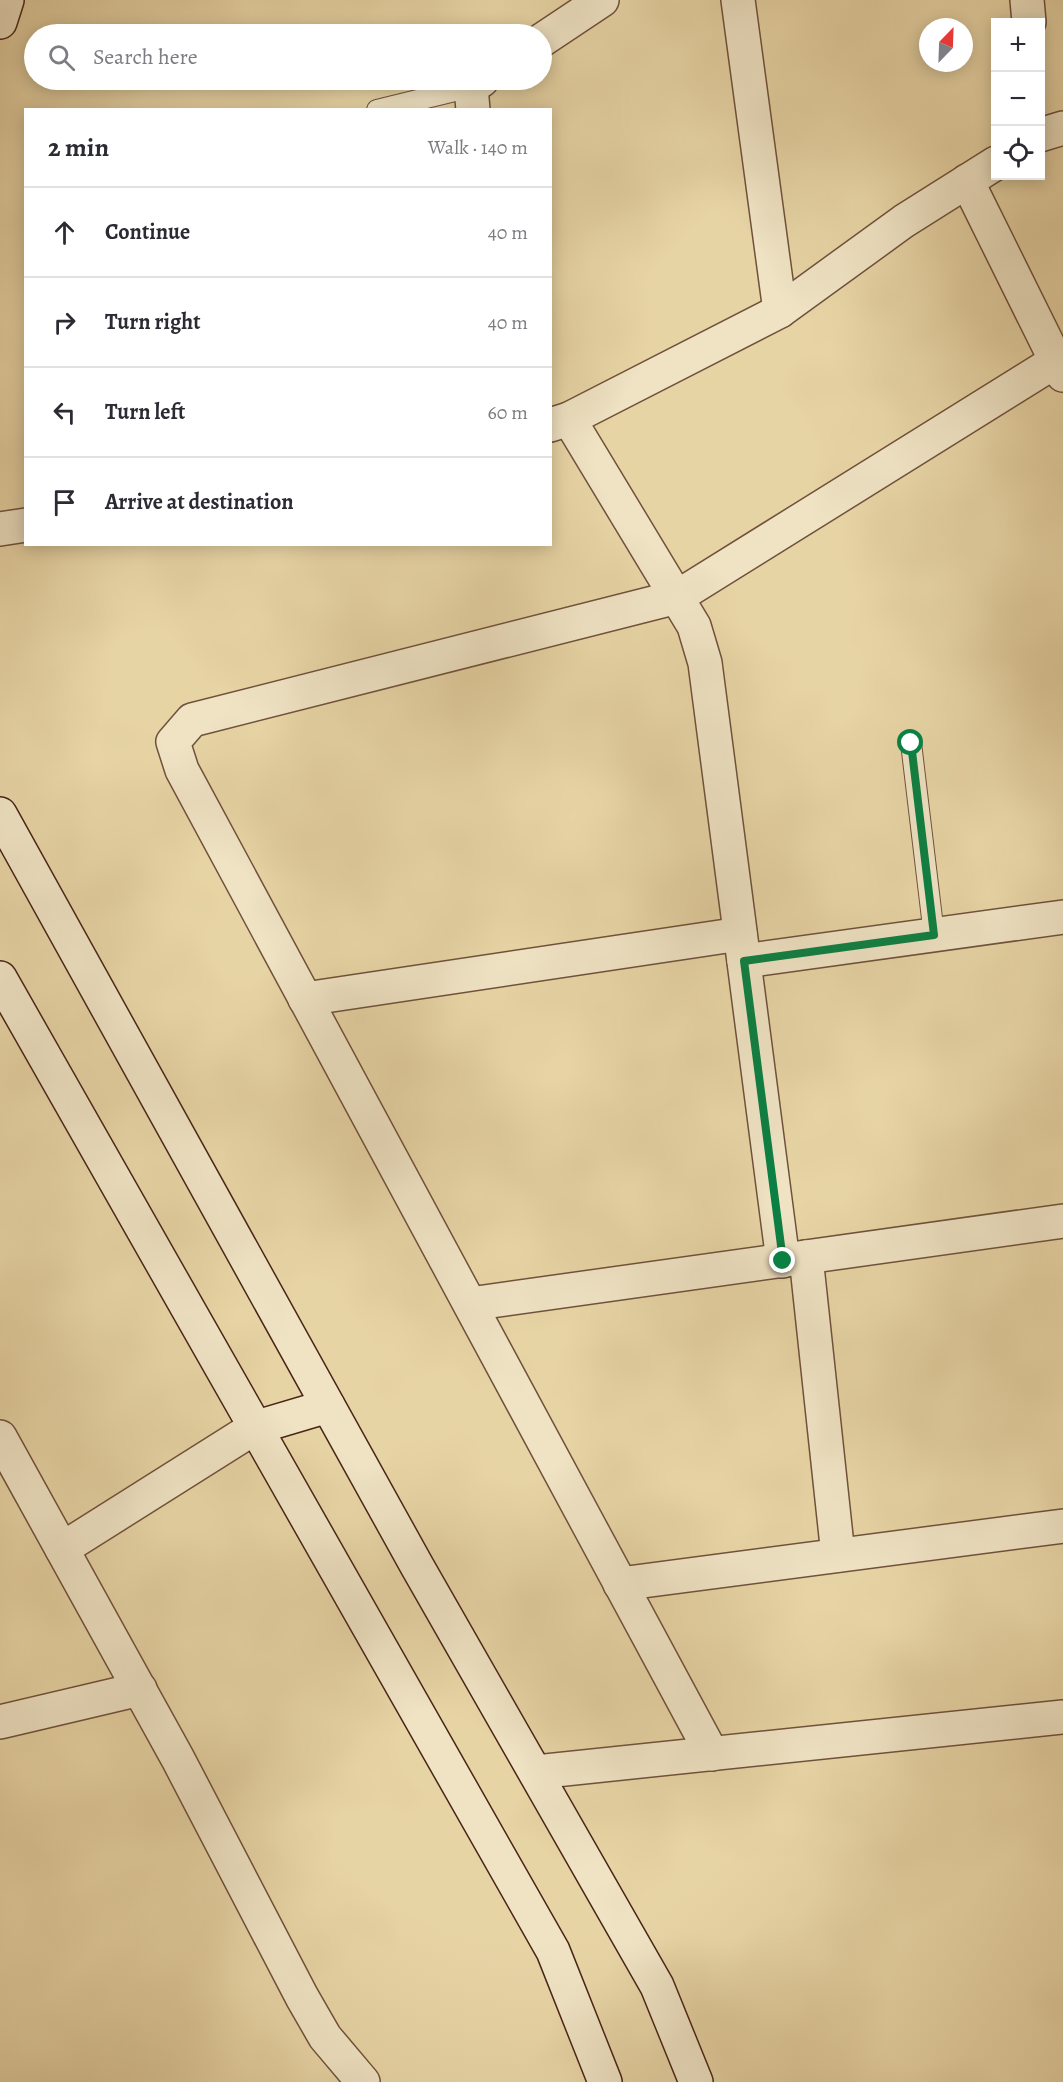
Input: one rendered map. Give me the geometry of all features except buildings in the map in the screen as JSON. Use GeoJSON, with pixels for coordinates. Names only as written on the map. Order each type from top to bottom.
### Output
{"type":"FeatureCollection","features":[{"type":"Feature","properties":{"kind":"street"},"geometry":{"type":"LineString","coordinates":[[0,22],[7,0]]}},
{"type":"Feature","properties":{"kind":"street"},"geometry":{"type":"LineString","coordinates":[[552,33],[602,0]]}},
{"type":"Feature","properties":{"kind":"street"},"geometry":{"type":"LineString","coordinates":[[738,0],[780,311]]}},
{"type":"Feature","properties":{"kind":"street"},"geometry":{"type":"LineString","coordinates":[[1027,0],[1029,18]]}},
{"type":"Feature","properties":{"kind":"street"},"geometry":{"type":"LineString","coordinates":[[1045,133],[1063,128]]}},
{"type":"Feature","properties":{"kind":"street"},"geometry":{"type":"LineString","coordinates":[[838,1555],[795,1259],[742,948],[705,663],[694,626],[560,422],[780,311],[904,221],[991,166]]}},
{"type":"Feature","properties":{"kind":"street"},"geometry":{"type":"LineString","coordinates":[[712,1754],[182,770],[173,742],[192,720],[676,597],[1059,368],[967,181]]}},
{"type":"Feature","properties":{"kind":"street"},"geometry":{"type":"LineString","coordinates":[[0,529],[24,525]]}},
{"type":"Feature","properties":{"kind":"street"},"geometry":{"type":"LineString","coordinates":[[0,814],[328,1406],[657,1986],[696,2082]]}},
{"type":"Feature","properties":{"kind":"street"},"geometry":{"type":"LineString","coordinates":[[305,999],[742,948],[934,935],[1063,917]]}},
{"type":"Feature","properties":{"kind":"street"},"geometry":{"type":"LineString","coordinates":[[0,978],[553,1951],[605,2082]]}},
{"type":"Feature","properties":{"kind":"street"},"geometry":{"type":"LineString","coordinates":[[470,1304],[1063,1221]]}},
{"type":"Feature","properties":{"kind":"street"},"geometry":{"type":"LineString","coordinates":[[62,1549],[254,1428],[328,1406]]}},
{"type":"Feature","properties":{"kind":"street"},"geometry":{"type":"LineString","coordinates":[[0,1437],[140,1689],[302,1997],[325,2037],[363,2082]]}},
{"type":"Feature","properties":{"kind":"street"},"geometry":{"type":"LineString","coordinates":[[620,1584],[1063,1526]]}},
{"type":"Feature","properties":{"kind":"street"},"geometry":{"type":"LineString","coordinates":[[0,1722],[140,1689]]}},
{"type":"Feature","properties":{"kind":"street"},"geometry":{"type":"LineString","coordinates":[[536,1772],[1063,1717]]}},
{"type":"Feature","properties":{"kind":"lane"},"geometry":{"type":"LineString","coordinates":[[388,108],[476,92]]}},
{"type":"Feature","properties":{"kind":"lane"},"geometry":{"type":"LineString","coordinates":[[911,743],[934,935]]}},
{"type":"Feature","properties":{"kind":"route"},"geometry":{"type":"LineString","coordinates":[[783,1261],[744,961],[934,935],[911,743]]}}]}
